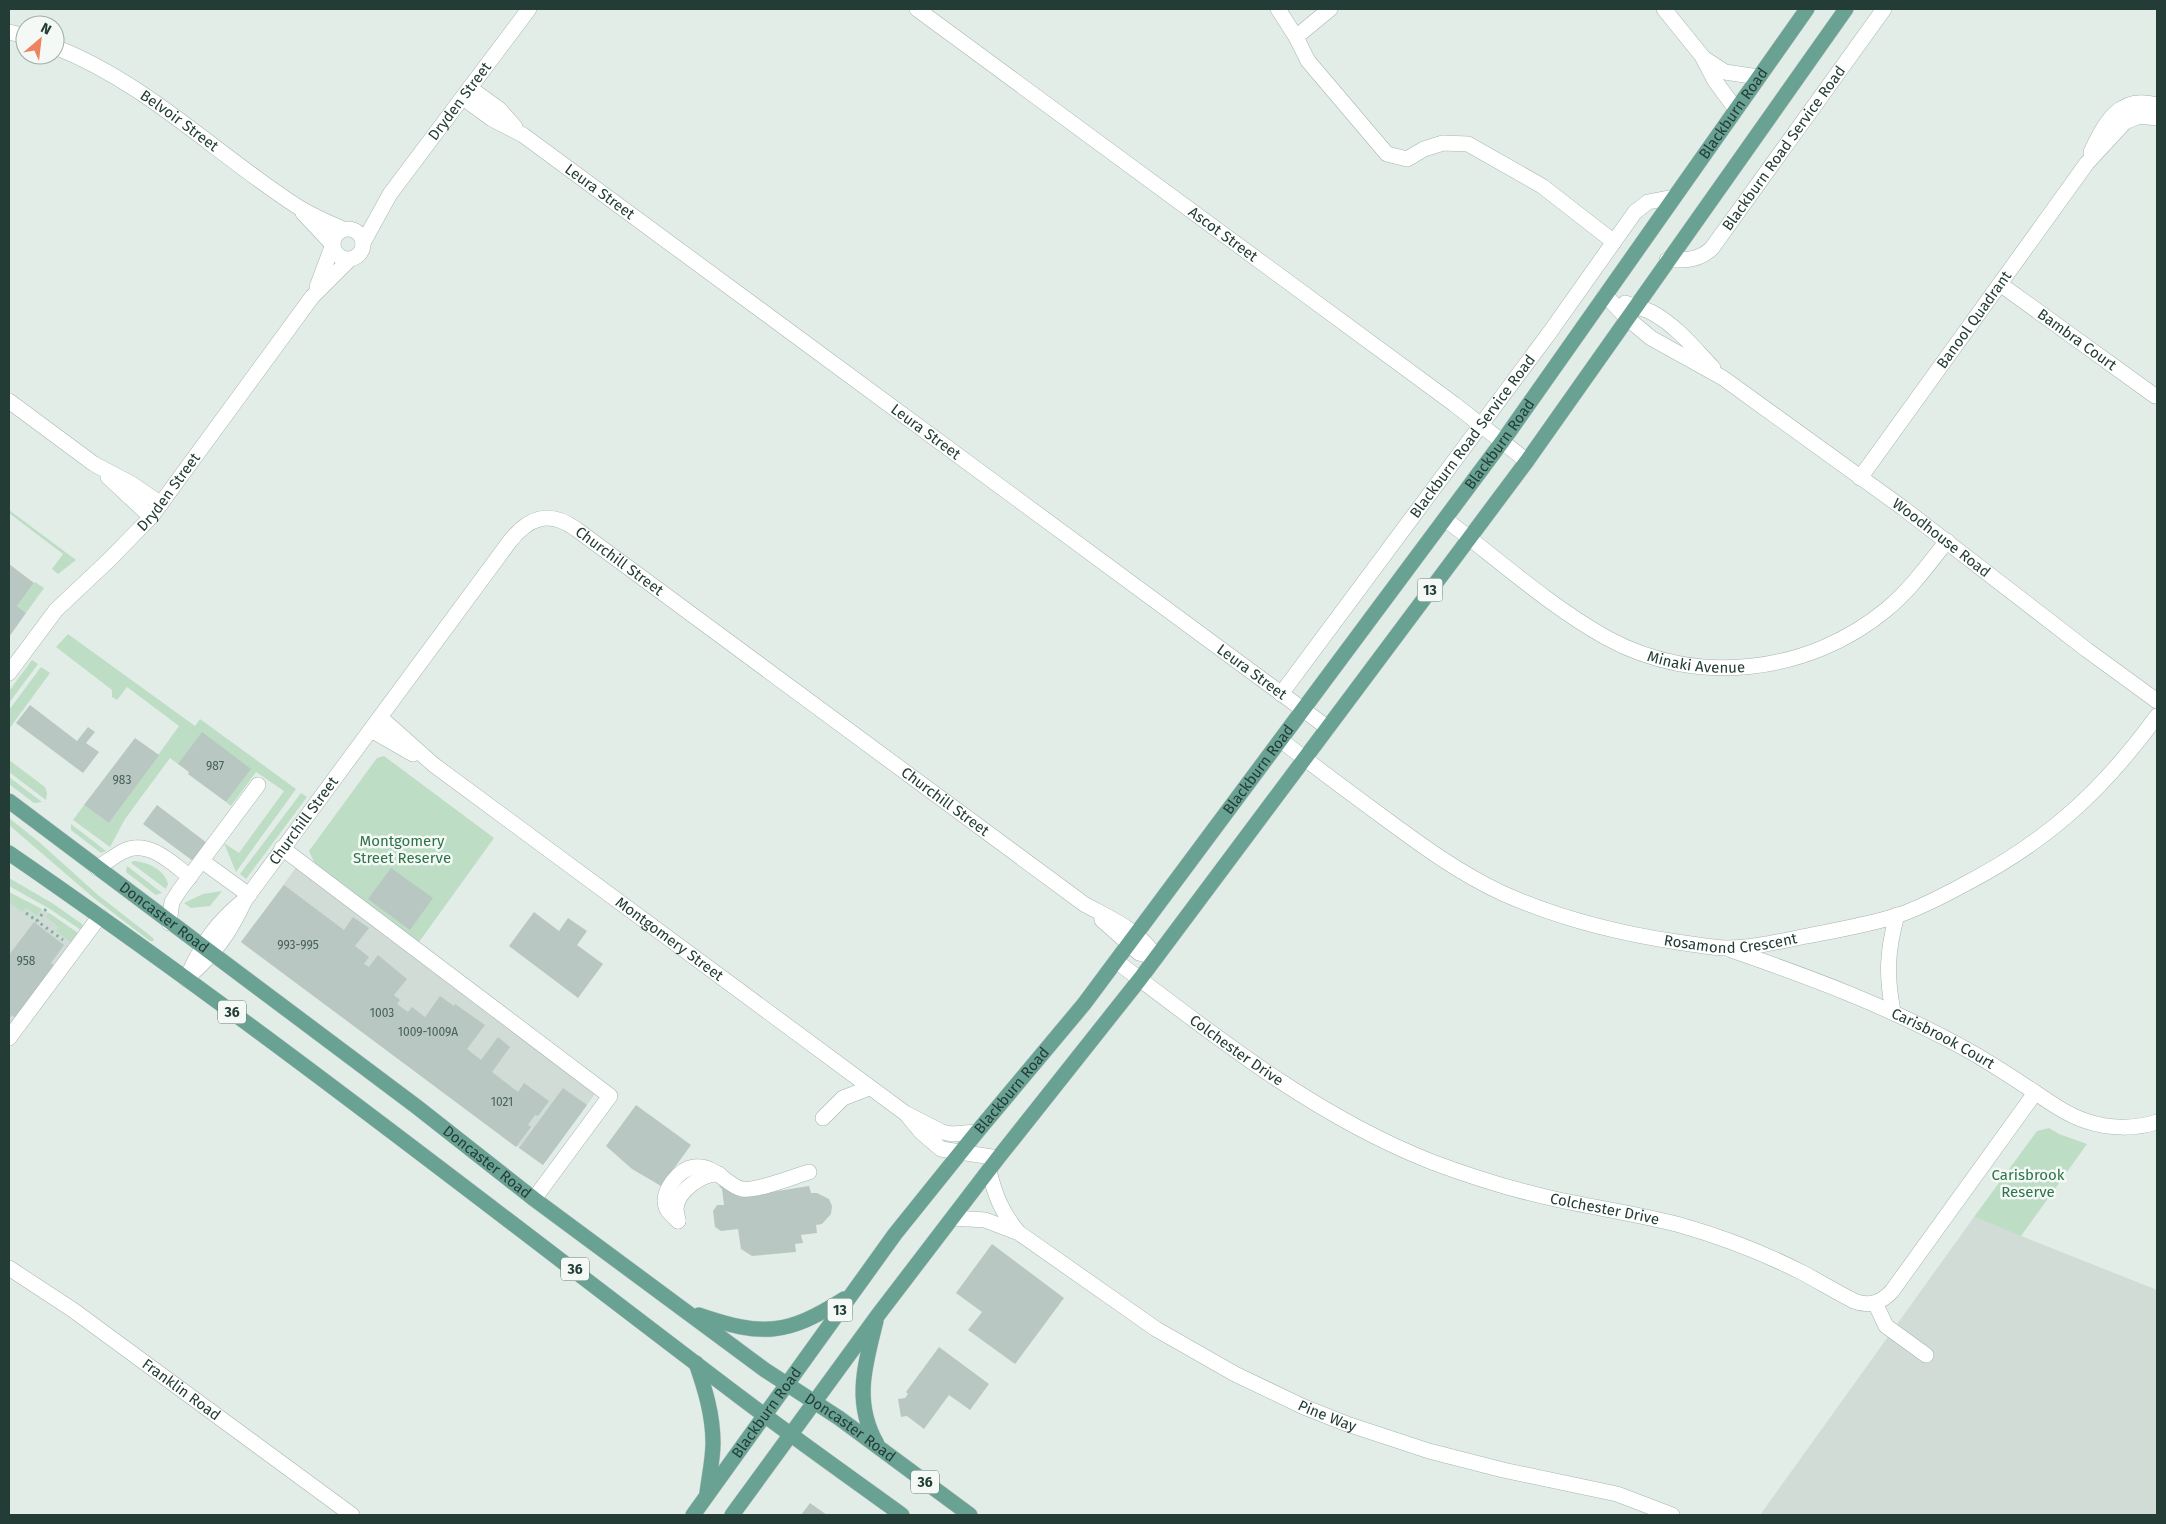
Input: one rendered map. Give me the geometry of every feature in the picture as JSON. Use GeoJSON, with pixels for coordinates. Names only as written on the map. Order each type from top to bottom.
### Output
{"type":"FeatureCollection","features":[{"type":"Feature","properties":{"kind":"main road","name":"Blackburn Road"},"geometry":{"type":"LineString","coordinates":[[693,1515],[895,1234],[977,1132],[1052,1045],[1282,741],[1502,442],[1806,9]]}},
{"type":"Feature","properties":{"kind":"main road","name":"Blackburn Road"},"geometry":{"type":"LineString","coordinates":[[732,1515],[878,1315],[998,1158],[1140,979],[1527,461],[1667,260],[1846,9]]}},
{"type":"Feature","properties":{"kind":"main road","name":"Doncaster Road"},"geometry":{"type":"LineString","coordinates":[[9,801],[169,923],[417,1107],[534,1199],[786,1385],[880,1448],[970,1515]]}},
{"type":"Feature","properties":{"kind":"main road","name":"Doncaster Road"},"geometry":{"type":"LineString","coordinates":[[9,853],[100,916],[453,1176],[696,1363],[902,1515]]}},
{"type":"Feature","properties":{"kind":"main road"},"geometry":{"type":"LineString","coordinates":[[684,1310],[729,1326],[767,1330],[796,1325],[817,1316],[852,1294]]}},
{"type":"Feature","properties":{"kind":"main road"},"geometry":{"type":"LineString","coordinates":[[878,1315],[866,1364],[862,1392],[869,1429],[880,1448]]}},
{"type":"Feature","properties":{"kind":"main road"},"geometry":{"type":"LineString","coordinates":[[696,1363],[707,1395],[712,1422],[713,1444],[707,1495]]}},
{"type":"Feature","properties":{"kind":"street","name":"Dryden Street"},"geometry":{"type":"LineString","coordinates":[[363,243],[390,194],[529,9]]}},
{"type":"Feature","properties":{"kind":"street","name":"Ascot Street"},"geometry":{"type":"LineString","coordinates":[[916,9],[1454,404],[1527,461]]}},
{"type":"Feature","properties":{"kind":"street"},"geometry":{"type":"LineString","coordinates":[[1278,9],[1296,37],[1308,61],[1388,154],[1407,159],[1424,149],[1443,143],[1468,144],[1542,186],[1614,242]]}},
{"type":"Feature","properties":{"kind":"street"},"geometry":{"type":"LineString","coordinates":[[1296,37],[1330,9]]}},
{"type":"Feature","properties":{"kind":"street"},"geometry":{"type":"LineString","coordinates":[[1664,9],[1702,56],[1715,81],[1735,108]]}},
{"type":"Feature","properties":{"kind":"street","name":"Blackburn Road Service Road"},"geometry":{"type":"LineString","coordinates":[[1667,260],[1697,259],[1712,248],[1884,9]]}},
{"type":"Feature","properties":{"kind":"street","name":"Belvoir Street"},"geometry":{"type":"LineString","coordinates":[[65,51],[92,63],[130,85],[297,206],[346,229]]}},
{"type":"Feature","properties":{"kind":"street"},"geometry":{"type":"LineString","coordinates":[[1702,56],[1725,72],[1758,77]]}},
{"type":"Feature","properties":{"kind":"street","name":"Leura Street"},"geometry":{"type":"LineString","coordinates":[[466,93],[492,119],[523,135],[1328,728]]}},
{"type":"Feature","properties":{"kind":"street","name":"Banool Quadrant"},"geometry":{"type":"LineString","coordinates":[[2087,163],[2100,133],[2116,112],[2130,104],[2148,102],[2157,104]]}},
{"type":"Feature","properties":{"kind":"street","name":"Banool Quadrant"},"geometry":{"type":"LineString","coordinates":[[1860,478],[2087,163],[2131,118],[2148,116],[2157,118]]}},
{"type":"Feature","properties":{"kind":"street","name":"Dryden Street"},"geometry":{"type":"LineString","coordinates":[[346,229],[390,194]]}},
{"type":"Feature","properties":{"kind":"street","name":"Blackburn Road Service Road"},"geometry":{"type":"LineString","coordinates":[[1281,694],[1481,425],[1635,212],[1648,202],[1674,197]]}},
{"type":"Feature","properties":{"kind":"street","name":"Belvoir Street"},"geometry":{"type":"LineString","coordinates":[[297,206],[332,246]]}},
{"type":"Feature","properties":{"kind":"street"},"geometry":{"type":"LineString","coordinates":[[346,229],[358,233],[363,243],[358,256],[349,260],[338,256],[332,246],[335,235],[346,229]]}},
{"type":"Feature","properties":{"kind":"street","name":"Dryden Street"},"geometry":{"type":"LineString","coordinates":[[312,297],[332,246]]}},
{"type":"Feature","properties":{"kind":"street","name":"Dryden Street"},"geometry":{"type":"LineString","coordinates":[[9,673],[56,610],[151,517],[312,297],[349,260]]}},
{"type":"Feature","properties":{"kind":"street","name":"Bambra Court"},"geometry":{"type":"LineString","coordinates":[[2000,284],[2155,396]]}},
{"type":"Feature","properties":{"kind":"street","name":"Woodhouse Road"},"geometry":{"type":"LineString","coordinates":[[1605,295],[1631,312],[1651,338],[1723,378],[1946,541],[2087,650],[2157,701]]}},
{"type":"Feature","properties":{"kind":"street","name":"Woodhouse Road"},"geometry":{"type":"LineString","coordinates":[[1631,312],[1651,312],[1668,324],[1685,338],[1723,378]]}},
{"type":"Feature","properties":{"kind":"street"},"geometry":{"type":"LineString","coordinates":[[9,401],[94,464],[151,517]]}},
{"type":"Feature","properties":{"kind":"street"},"geometry":{"type":"LineString","coordinates":[[94,464],[132,484],[161,504]]}},
{"type":"Feature","properties":{"kind":"street","name":"Churchill Street"},"geometry":{"type":"LineString","coordinates":[[186,979],[207,951],[233,925],[247,898],[282,848],[518,531],[536,520],[557,519],[576,529],[1132,939],[1147,942],[1156,957]]}},
{"type":"Feature","properties":{"kind":"street","name":"Minaki Avenue"},"geometry":{"type":"LineString","coordinates":[[1445,519],[1565,611],[1608,639],[1667,662],[1692,666],[1730,668],[1764,665],[1792,659],[1820,649],[1868,624],[1903,595],[1946,541]]}},
{"type":"Feature","properties":{"kind":"street","name":"Rosamond Crescent"},"geometry":{"type":"LineString","coordinates":[[1282,741],[1422,846],[1448,863],[1499,891],[1548,912],[1600,926],[1665,940],[1724,948],[1741,947],[1838,930],[1897,915],[1983,875],[2056,826],[2102,784],[2157,716]]}},
{"type":"Feature","properties":{"kind":"street","name":"Montgomery Street"},"geometry":{"type":"LineString","coordinates":[[380,717],[434,766],[869,1088],[905,1113],[942,1132],[952,1134],[977,1132]]}},
{"type":"Feature","properties":{"kind":"street","name":"Montgomery Street"},"geometry":{"type":"LineString","coordinates":[[370,730],[434,766]]}},
{"type":"Feature","properties":{"kind":"street"},"geometry":{"type":"LineString","coordinates":[[169,923],[172,902],[258,785]]}},
{"type":"Feature","properties":{"kind":"street"},"geometry":{"type":"LineString","coordinates":[[97,868],[124,851],[140,848],[152,851],[190,876]]}},
{"type":"Feature","properties":{"kind":"street"},"geometry":{"type":"LineString","coordinates":[[282,848],[610,1096],[534,1199]]}},
{"type":"Feature","properties":{"kind":"street"},"geometry":{"type":"LineString","coordinates":[[202,861],[247,898]]}},
{"type":"Feature","properties":{"kind":"street"},"geometry":{"type":"LineString","coordinates":[[1893,1011],[1888,965],[1889,946],[1897,915]]}},
{"type":"Feature","properties":{"kind":"street"},"geometry":{"type":"LineString","coordinates":[[9,1038],[100,916]]}},
{"type":"Feature","properties":{"kind":"street","name":"Carisbrook Court"},"geometry":{"type":"LineString","coordinates":[[1724,948],[1841,990],[1893,1011],[1974,1054],[2073,1116],[2100,1125],[2142,1126],[2157,1122]]}},
{"type":"Feature","properties":{"kind":"street","name":"Colchester Drive"},"geometry":{"type":"LineString","coordinates":[[1116,961],[1299,1095],[1339,1118],[1398,1147],[1462,1173],[1525,1192],[1656,1220],[1709,1234],[1762,1254],[1804,1273],[1854,1301],[1863,1304],[1875,1303]]}},
{"type":"Feature","properties":{"kind":"street"},"geometry":{"type":"LineString","coordinates":[[823,1118],[843,1098],[869,1088]]}},
{"type":"Feature","properties":{"kind":"street"},"geometry":{"type":"LineString","coordinates":[[1926,1355],[1886,1326],[1875,1303],[1882,1300],[1892,1291],[2035,1093]]}},
{"type":"Feature","properties":{"kind":"street","name":"Montgomery Street"},"geometry":{"type":"LineString","coordinates":[[905,1113],[921,1132],[942,1149],[998,1158]]}},
{"type":"Feature","properties":{"kind":"street","name":"Pine Way"},"geometry":{"type":"LineString","coordinates":[[989,1171],[997,1200],[1009,1221],[1019,1233]]}},
{"type":"Feature","properties":{"kind":"street"},"geometry":{"type":"LineString","coordinates":[[678,1221],[676,1208],[684,1192],[699,1178],[709,1174],[719,1174],[742,1189],[761,1187],[809,1172]]}},
{"type":"Feature","properties":{"kind":"street","name":"Pine Way"},"geometry":{"type":"LineString","coordinates":[[953,1218],[985,1220],[1019,1233],[1156,1329],[1235,1374],[1304,1407],[1347,1424],[1429,1451],[1503,1470],[1617,1494],[1672,1515]]}},
{"type":"Feature","properties":{"kind":"street","name":"Franklin Road"},"geometry":{"type":"LineString","coordinates":[[9,1268],[72,1310],[352,1515]]}},
{"type":"Feature","properties":{"kind":"path"},"geometry":{"type":"LineString","coordinates":[[37,921],[46,909]]}},
{"type":"Feature","properties":{"kind":"path"},"geometry":{"type":"LineString","coordinates":[[26,913],[70,945]]}},
{"type":"Feature","properties":{"kind":"shaded area"},"geometry":{"type":"Polygon","coordinates":[[[298,865],[595,1094],[543,1165],[241,942],[298,865]]]}},
{"type":"Feature","properties":{"kind":"shaded area"},"geometry":{"type":"Polygon","coordinates":[[[9,897],[49,913],[79,934],[9,1030],[9,897]]]}},
{"type":"Feature","properties":{"kind":"shaded area"},"geometry":{"type":"Polygon","coordinates":[[[1974,1217],[2157,1290],[2157,1515],[1760,1515],[1974,1217]]]}},
{"type":"Feature","properties":{"kind":"green space"},"geometry":{"type":"Polygon","coordinates":[[[9,510],[76,560],[58,574],[52,569],[63,554],[9,513],[9,510]]]}},
{"type":"Feature","properties":{"kind":"green space"},"geometry":{"type":"Polygon","coordinates":[[[35,582],[44,588],[26,613],[17,606],[35,582]]]}},
{"type":"Feature","properties":{"kind":"green space"},"geometry":{"type":"Polygon","coordinates":[[[68,634],[195,726],[200,719],[296,789],[236,872],[224,843],[239,853],[284,791],[256,772],[231,806],[226,802],[250,769],[178,764],[170,758],[125,819],[110,847],[73,820],[84,805],[109,823],[179,726],[127,687],[117,700],[112,697],[112,690],[56,647],[68,634]]]}},
{"type":"Feature","properties":{"kind":"green space"},"geometry":{"type":"Polygon","coordinates":[[[32,660],[38,664],[9,703],[9,691],[32,660]]]}},
{"type":"Feature","properties":{"kind":"green space"},"geometry":{"type":"Polygon","coordinates":[[[41,667],[50,673],[9,729],[9,710],[41,667]]]}},
{"type":"Feature","properties":{"kind":"green space","name":"Montgomery Street Reserve"},"geometry":{"type":"Polygon","coordinates":[[[384,756],[494,838],[419,942],[316,866],[309,851],[377,758],[384,756]]]}},
{"type":"Feature","properties":{"kind":"green space"},"geometry":{"type":"Polygon","coordinates":[[[9,760],[45,787],[47,793],[46,800],[9,772],[9,760]]]}},
{"type":"Feature","properties":{"kind":"green space"},"geometry":{"type":"Polygon","coordinates":[[[9,777],[42,802],[34,803],[9,784],[9,777]]]}},
{"type":"Feature","properties":{"kind":"green space"},"geometry":{"type":"Polygon","coordinates":[[[301,793],[307,797],[246,879],[240,874],[301,793]]]}},
{"type":"Feature","properties":{"kind":"green space"},"geometry":{"type":"Polygon","coordinates":[[[9,818],[98,895],[153,938],[154,941],[150,941],[95,899],[9,825],[9,818]]]}},
{"type":"Feature","properties":{"kind":"green space"},"geometry":{"type":"Polygon","coordinates":[[[71,824],[106,851],[101,853],[71,830],[71,824]]]}},
{"type":"Feature","properties":{"kind":"green space"},"geometry":{"type":"Polygon","coordinates":[[[133,861],[154,867],[163,874],[168,884],[166,889],[131,863],[133,861]]]}},
{"type":"Feature","properties":{"kind":"green space"},"geometry":{"type":"Polygon","coordinates":[[[127,866],[162,893],[156,895],[126,872],[127,866]]]}},
{"type":"Feature","properties":{"kind":"green space"},"geometry":{"type":"Polygon","coordinates":[[[9,878],[52,903],[82,924],[81,930],[50,909],[9,886],[9,878]]]}},
{"type":"Feature","properties":{"kind":"green space"},"geometry":{"type":"Polygon","coordinates":[[[222,891],[210,906],[191,908],[184,903],[203,894],[222,891]]]}},
{"type":"Feature","properties":{"kind":"green space"},"geometry":{"type":"Polygon","coordinates":[[[9,892],[42,909],[37,916],[26,908],[22,912],[9,902],[9,892]]]}},
{"type":"Feature","properties":{"kind":"green space"},"geometry":{"type":"Polygon","coordinates":[[[49,913],[78,933],[73,944],[56,931],[59,927],[46,917],[49,913]]]}},
{"type":"Feature","properties":{"kind":"green space","name":"Carisbrook Reserve"},"geometry":{"type":"Polygon","coordinates":[[[2049,1128],[2059,1134],[2087,1144],[2021,1236],[1974,1217],[2037,1131],[2049,1128]]]}},
{"type":"Feature","properties":{"kind":"building"},"geometry":{"type":"Polygon","coordinates":[[[9,564],[34,583],[17,606],[26,613],[9,637],[9,564]]]}},
{"type":"Feature","properties":{"kind":"building"},"geometry":{"type":"Polygon","coordinates":[[[30,705],[77,741],[88,727],[95,732],[86,743],[99,752],[83,773],[16,723],[30,705]]]}},
{"type":"Feature","properties":{"kind":"building"},"geometry":{"type":"Polygon","coordinates":[[[202,732],[251,769],[226,802],[188,774],[189,772],[178,764],[202,732]]]}},
{"type":"Feature","properties":{"kind":"building"},"geometry":{"type":"Polygon","coordinates":[[[135,738],[159,755],[109,823],[84,805],[135,738]]]}},
{"type":"Feature","properties":{"kind":"building"},"geometry":{"type":"Polygon","coordinates":[[[157,805],[207,843],[193,861],[143,824],[157,805]]]}},
{"type":"Feature","properties":{"kind":"building"},"geometry":{"type":"Polygon","coordinates":[[[391,868],[433,898],[410,930],[368,899],[391,868]]]}},
{"type":"Feature","properties":{"kind":"building"},"geometry":{"type":"Polygon","coordinates":[[[284,885],[344,930],[353,917],[369,928],[355,946],[369,957],[364,964],[369,967],[378,955],[407,979],[394,995],[400,1000],[397,1004],[408,1012],[412,1007],[425,1017],[440,996],[485,1025],[467,1049],[481,1060],[498,1037],[510,1047],[492,1072],[518,1092],[524,1083],[549,1101],[538,1116],[535,1115],[528,1125],[531,1127],[516,1147],[241,942],[284,885]]]}},
{"type":"Feature","properties":{"kind":"building"},"geometry":{"type":"Polygon","coordinates":[[[534,912],[559,931],[568,918],[587,931],[577,945],[603,964],[578,998],[509,946],[534,912]]]}},
{"type":"Feature","properties":{"kind":"building"},"geometry":{"type":"Polygon","coordinates":[[[34,922],[64,945],[51,963],[56,967],[17,1019],[12,1015],[9,1019],[9,955],[34,922]]]}},
{"type":"Feature","properties":{"kind":"building"},"geometry":{"type":"Polygon","coordinates":[[[563,1088],[587,1105],[543,1165],[519,1148],[563,1088]]]}},
{"type":"Feature","properties":{"kind":"building"},"geometry":{"type":"Polygon","coordinates":[[[636,1105],[691,1145],[661,1186],[632,1169],[606,1146],[636,1105]]]}},
{"type":"Feature","properties":{"kind":"building"},"geometry":{"type":"Polygon","coordinates":[[[722,1183],[740,1197],[809,1186],[811,1193],[817,1193],[829,1199],[832,1206],[831,1214],[822,1224],[816,1225],[817,1233],[801,1235],[803,1243],[795,1244],[796,1252],[752,1256],[741,1249],[738,1229],[721,1231],[715,1227],[713,1211],[717,1205],[724,1205],[722,1189],[719,1186],[722,1183]]]}},
{"type":"Feature","properties":{"kind":"building"},"geometry":{"type":"Polygon","coordinates":[[[992,1244],[1064,1298],[1015,1364],[968,1330],[982,1312],[956,1293],[992,1244]]]}},
{"type":"Feature","properties":{"kind":"building"},"geometry":{"type":"Polygon","coordinates":[[[939,1347],[989,1384],[970,1410],[949,1395],[924,1429],[907,1416],[901,1417],[898,1399],[905,1398],[908,1394],[906,1392],[939,1347]]]}},
{"type":"Feature","properties":{"kind":"building"},"geometry":{"type":"Polygon","coordinates":[[[810,1503],[827,1515],[801,1515],[810,1503]]]}}]}
